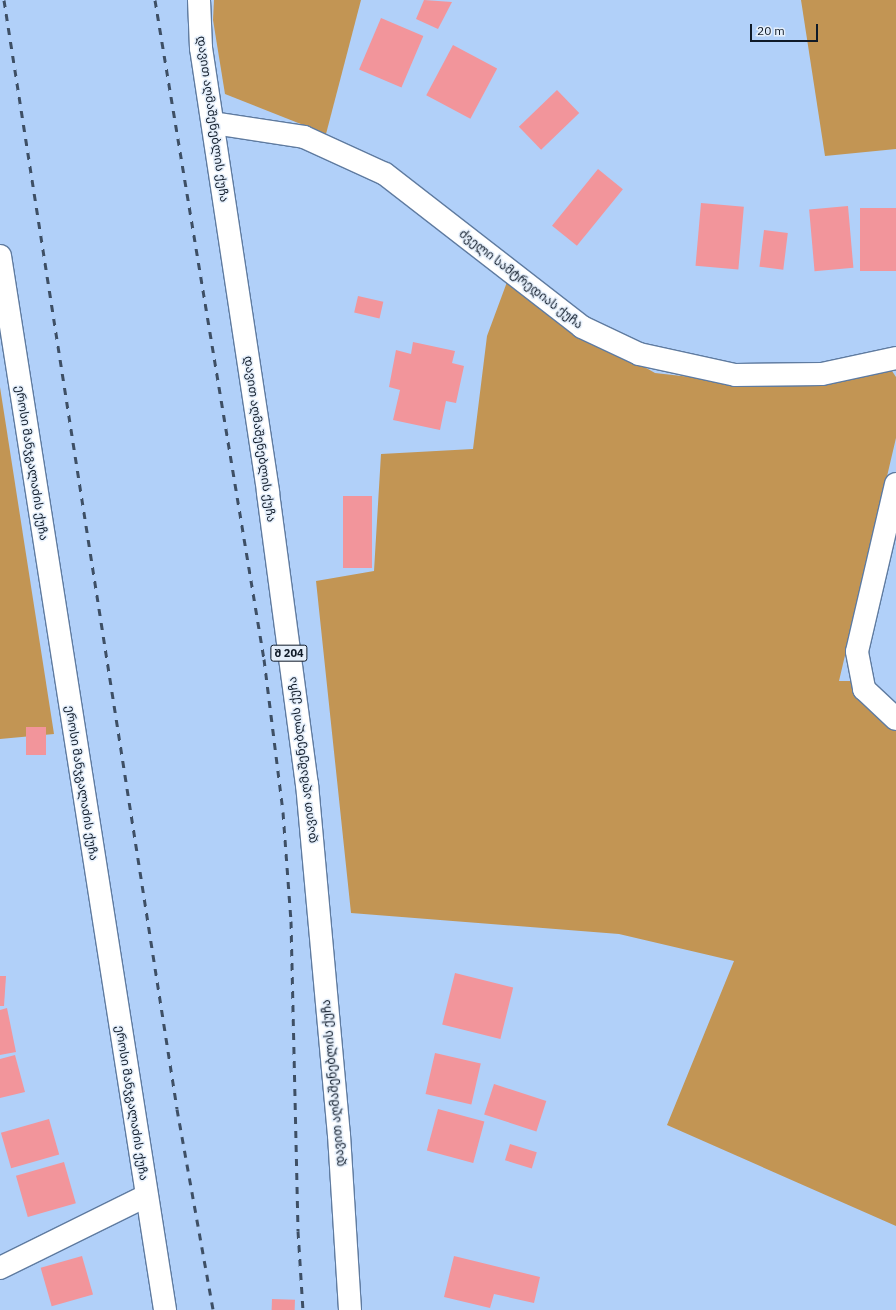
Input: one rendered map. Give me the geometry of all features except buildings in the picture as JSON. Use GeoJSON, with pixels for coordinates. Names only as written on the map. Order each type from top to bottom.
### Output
{"type":"FeatureCollection","features":[{"type":"Feature","properties":{"kind":"street","name":"დავით აღმაშენებლის ქუჩა"},"geometry":{"type":"LineString","coordinates":[[199,0],[201,48],[268,493],[307,784],[339,1135],[350,1310]]}},
{"type":"Feature","properties":{"kind":"street","name":"ძველი სამტრედიას ქუჩა"},"geometry":{"type":"LineString","coordinates":[[213,123],[304,137],[386,174],[582,327],[639,354],[735,375],[822,374],[896,358]]}},
{"type":"Feature","properties":{"kind":"street","name":"ეროსი მანჯგალაძის ქუჩა"},"geometry":{"type":"LineString","coordinates":[[0,256],[165,1310]]}},
{"type":"Feature","properties":{"kind":"street"},"geometry":{"type":"LineString","coordinates":[[896,484],[857,652],[864,689],[896,719]]}},
{"type":"Feature","properties":{"kind":"street"},"geometry":{"type":"LineString","coordinates":[[0,1268],[146,1196]]}},
{"type":"Feature","properties":{"kind":"shaded area"},"geometry":{"type":"Polygon","coordinates":[[[214,0],[361,0],[326,134],[225,94],[213,20],[214,0]]]}},
{"type":"Feature","properties":{"kind":"shaded area"},"geometry":{"type":"Polygon","coordinates":[[[801,0],[896,0],[896,149],[825,156],[801,0]]]}},
{"type":"Feature","properties":{"kind":"shaded area"},"geometry":{"type":"Polygon","coordinates":[[[507,282],[558,318],[655,373],[735,382],[892,371],[896,377],[896,438],[839,681],[866,681],[896,705],[896,1226],[667,1125],[734,961],[619,934],[351,913],[316,581],[374,571],[381,454],[473,449],[487,336],[507,282]]]}},
{"type":"Feature","properties":{"kind":"shaded area"},"geometry":{"type":"Polygon","coordinates":[[[0,387],[54,734],[0,739],[0,387]]]}},
{"type":"Feature","properties":{"kind":"railway"},"geometry":{"type":"LineString","coordinates":[[4,0],[177,1109],[213,1310]]}},
{"type":"Feature","properties":{"kind":"railway"},"geometry":{"type":"LineString","coordinates":[[155,0],[264,659],[283,812],[291,921],[298,1231],[303,1310]]}}]}
